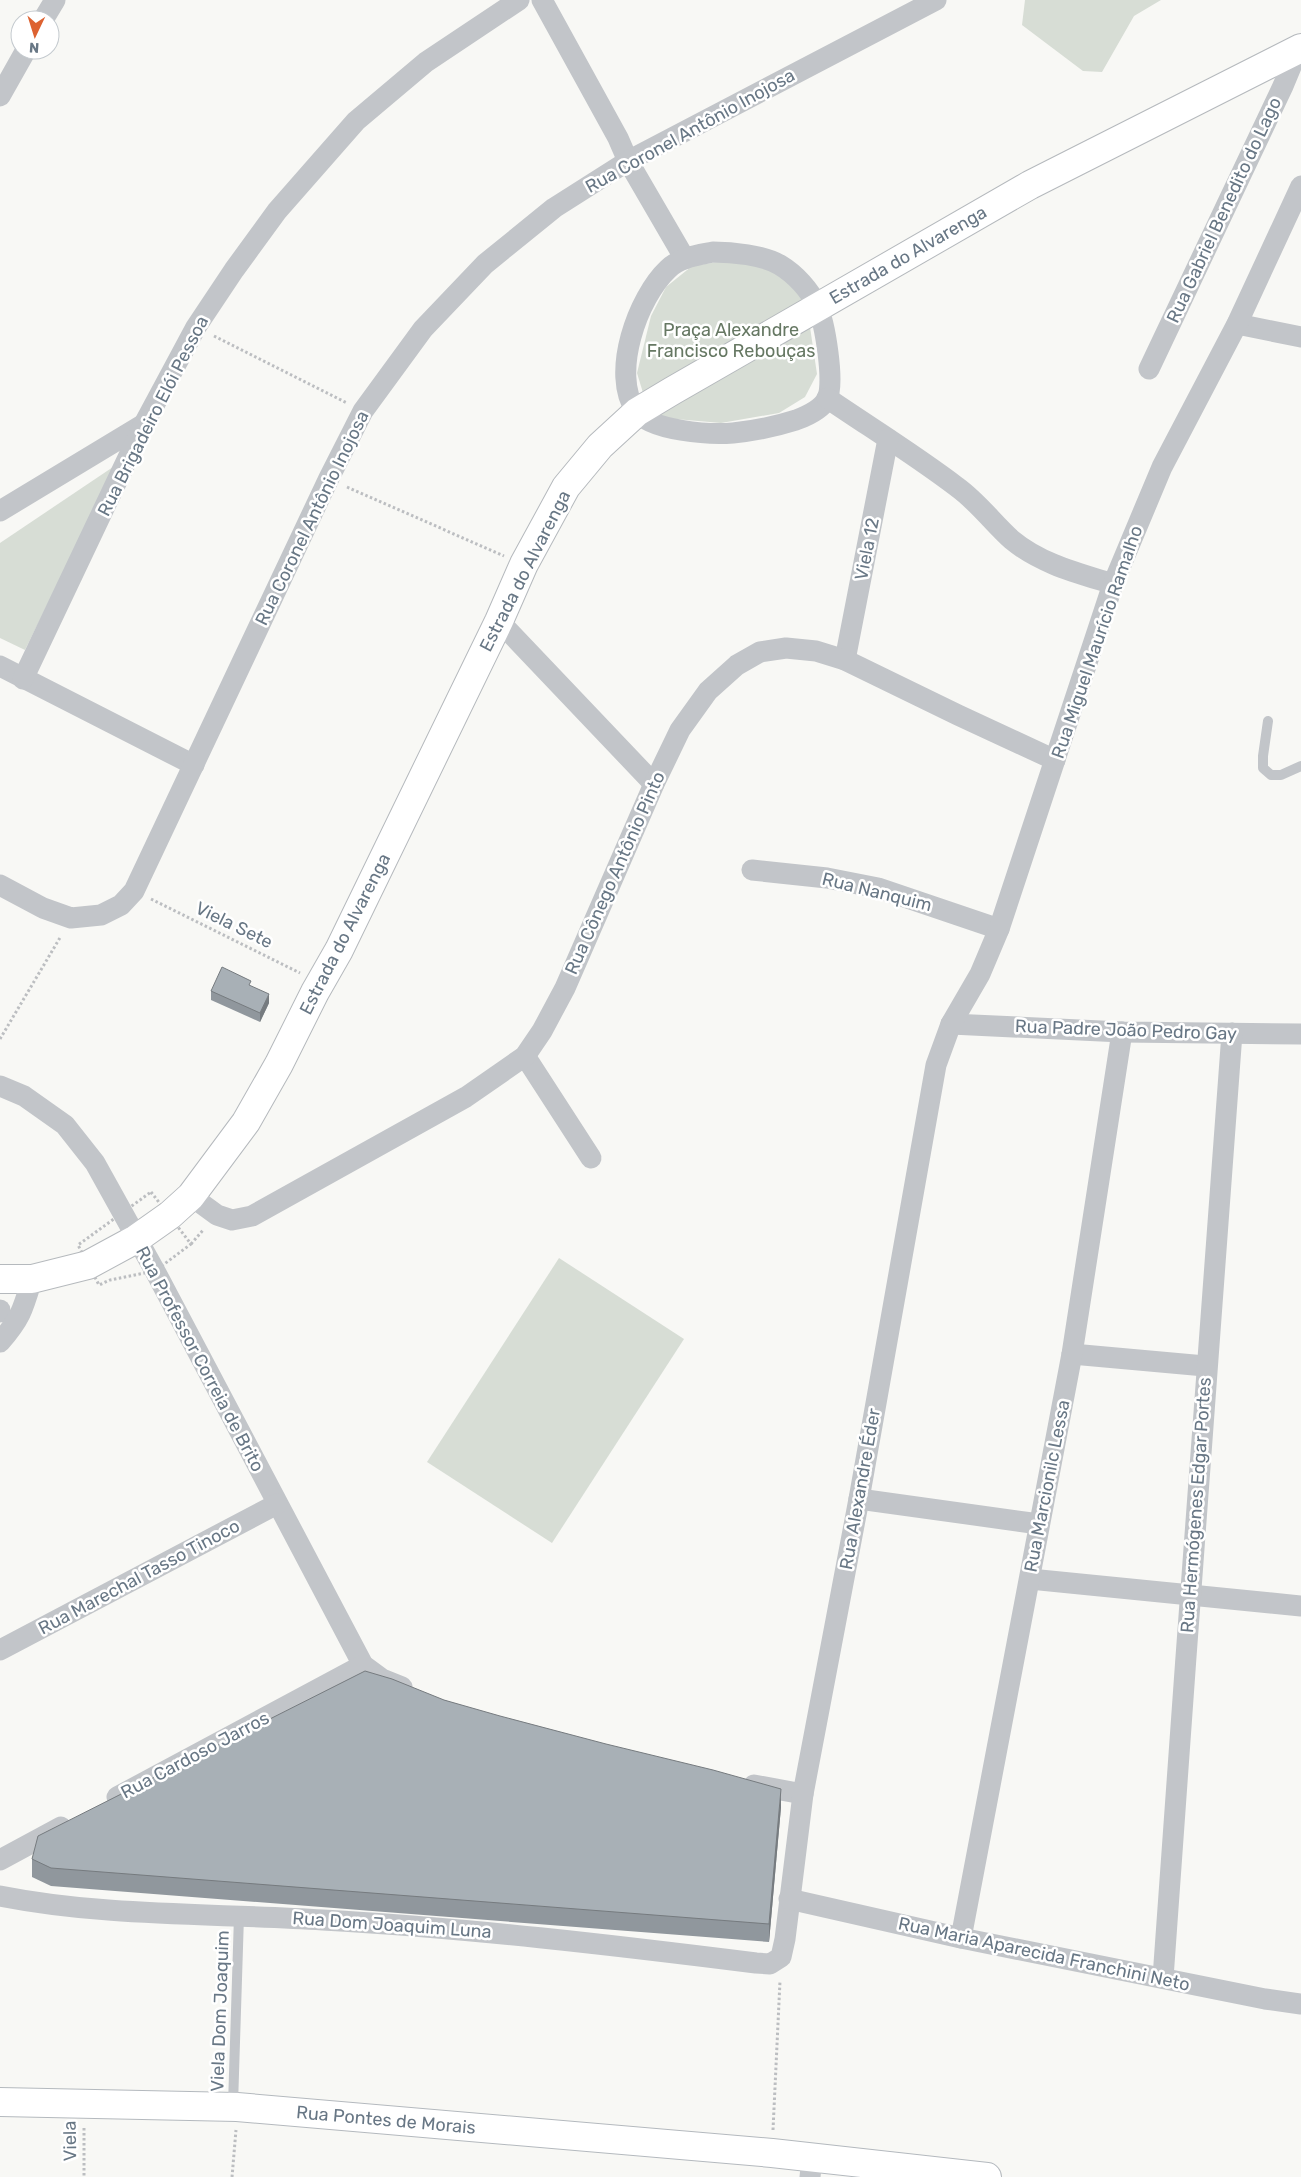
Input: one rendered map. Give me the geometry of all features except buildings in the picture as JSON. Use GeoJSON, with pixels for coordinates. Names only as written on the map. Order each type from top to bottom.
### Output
{"type":"FeatureCollection","features":[{"type":"Feature","properties":{"kind":"main road","name":"Estrada do Alvarenga"},"geometry":{"type":"LineString","coordinates":[[0,1279],[32,1279],[88,1265],[136,1239],[170,1215],[191,1196],[246,1122],[321,984],[499,621],[524,564],[566,488],[600,446],[636,412],[1030,185],[1299,49]]}},
{"type":"Feature","properties":{"kind":"main road","name":"Rua Pontes de Morais"},"geometry":{"type":"LineString","coordinates":[[0,2102],[235,2107],[772,2153],[811,2167],[987,2177]]}},
{"type":"Feature","properties":{"kind":"street","name":"Rua Brigadeiro Elói Pessoa"},"geometry":{"type":"LineString","coordinates":[[23,679],[144,424],[196,327],[277,211],[356,121],[426,62],[519,0]]}},
{"type":"Feature","properties":{"kind":"street"},"geometry":{"type":"LineString","coordinates":[[542,0],[618,138],[628,161],[685,259]]}},
{"type":"Feature","properties":{"kind":"street","name":"Rua Coronel Antônio Inojosa"},"geometry":{"type":"LineString","coordinates":[[0,885],[43,908],[71,918],[101,915],[121,905],[134,891],[328,478],[363,411],[423,329],[485,264],[554,208],[628,161],[936,0]]}},
{"type":"Feature","properties":{"kind":"street","name":"Rua Gabriel Benedito do Lago"},"geometry":{"type":"LineString","coordinates":[[1149,369],[1299,49]]}},
{"type":"Feature","properties":{"kind":"street"},"geometry":{"type":"LineString","coordinates":[[0,96],[20,60]]}},
{"type":"Feature","properties":{"kind":"street","name":"Rua Miguel Maurício Ramalho"},"geometry":{"type":"LineString","coordinates":[[951,1024],[980,974],[999,929],[1113,584],[1162,467],[1237,324],[1301,186]]}},
{"type":"Feature","properties":{"kind":"street"},"geometry":{"type":"LineString","coordinates":[[713,252],[738,252],[778,264],[800,281],[818,306],[827,344],[830,369],[827,398],[818,410],[797,420],[733,433],[700,432],[668,428],[649,421],[636,412],[628,395],[626,372],[630,341],[640,312],[652,288],[669,268],[685,259],[713,252]]}},
{"type":"Feature","properties":{"kind":"street"},"geometry":{"type":"LineString","coordinates":[[1237,324],[1301,338]]}},
{"type":"Feature","properties":{"kind":"street"},"geometry":{"type":"LineString","coordinates":[[827,398],[918,458],[971,497],[1011,539],[1028,552],[1054,565],[1113,584]]}},
{"type":"Feature","properties":{"kind":"street"},"geometry":{"type":"LineString","coordinates":[[0,511],[144,424]]}},
{"type":"Feature","properties":{"kind":"street","name":"Viela 12"},"geometry":{"type":"LineString","coordinates":[[845,660],[888,439]]}},
{"type":"Feature","properties":{"kind":"street"},"geometry":{"type":"LineString","coordinates":[[499,621],[654,784]]}},
{"type":"Feature","properties":{"kind":"street","name":"Rua Cônego Antônio Pinto"},"geometry":{"type":"LineString","coordinates":[[191,1196],[217,1215],[232,1220],[252,1216],[466,1098],[525,1056],[542,1031],[565,988],[654,784],[680,730],[708,691],[737,665],[760,652],[786,648],[816,651],[845,660],[958,716],[1055,760]]}},
{"type":"Feature","properties":{"kind":"street"},"geometry":{"type":"LineString","coordinates":[[0,666],[194,765]]}},
{"type":"Feature","properties":{"kind":"street","name":"Rua Nanquim"},"geometry":{"type":"LineString","coordinates":[[752,870],[827,878],[878,888],[999,929]]}},
{"type":"Feature","properties":{"kind":"street","name":"Rua Padre João Pedro Gay"},"geometry":{"type":"LineString","coordinates":[[951,1024],[1122,1032],[1301,1034]]}},
{"type":"Feature","properties":{"kind":"street","name":"Rua Alexandre Éder"},"geometry":{"type":"LineString","coordinates":[[781,1957],[802,1794],[859,1499],[929,1099],[936,1065],[951,1024]]}},
{"type":"Feature","properties":{"kind":"street","name":"Rua Marcionilc Lessa"},"geometry":{"type":"LineString","coordinates":[[961,1938],[1072,1354],[1122,1032]]}},
{"type":"Feature","properties":{"kind":"street","name":"Rua Hermógenes Edgar Portes"},"geometry":{"type":"LineString","coordinates":[[1163,1978],[1191,1594],[1205,1366],[1232,1033]]}},
{"type":"Feature","properties":{"kind":"street"},"geometry":{"type":"LineString","coordinates":[[525,1056],[591,1158]]}},
{"type":"Feature","properties":{"kind":"street","name":"Rua Professor Correia de Brito"},"geometry":{"type":"LineString","coordinates":[[0,1086],[24,1096],[65,1125],[95,1164],[155,1271],[363,1665]]}},
{"type":"Feature","properties":{"kind":"street"},"geometry":{"type":"LineString","coordinates":[[0,1342],[16,1323],[22,1311],[32,1279]]}},
{"type":"Feature","properties":{"kind":"street"},"geometry":{"type":"LineString","coordinates":[[1072,1354],[1205,1366]]}},
{"type":"Feature","properties":{"kind":"street"},"geometry":{"type":"LineString","coordinates":[[859,1499],[1040,1524]]}},
{"type":"Feature","properties":{"kind":"street","name":"Rua Marechal Tasso Tinoco"},"geometry":{"type":"LineString","coordinates":[[0,1650],[277,1504]]}},
{"type":"Feature","properties":{"kind":"street"},"geometry":{"type":"LineString","coordinates":[[1030,1579],[1301,1606]]}},
{"type":"Feature","properties":{"kind":"street"},"geometry":{"type":"LineString","coordinates":[[363,1665],[382,1679],[423,1696]]}},
{"type":"Feature","properties":{"kind":"street","name":"Rua Cardoso Jarros"},"geometry":{"type":"LineString","coordinates":[[104,1804],[363,1665]]}},
{"type":"Feature","properties":{"kind":"street"},"geometry":{"type":"LineString","coordinates":[[731,1779],[802,1794]]}},
{"type":"Feature","properties":{"kind":"street"},"geometry":{"type":"LineString","coordinates":[[0,1860],[78,1818]]}},
{"type":"Feature","properties":{"kind":"street","name":"Rua Dom Joaquim Luna"},"geometry":{"type":"LineString","coordinates":[[0,1896],[87,1910],[321,1919],[494,1932],[756,1963],[770,1964],[781,1957]]}},
{"type":"Feature","properties":{"kind":"street","name":"Rua Maria Aparecida Franchini Neto"},"geometry":{"type":"LineString","coordinates":[[789,1899],[961,1938],[1301,2004]]}},
{"type":"Feature","properties":{"kind":"lane"},"geometry":{"type":"LineString","coordinates":[[1268,721],[1262,756],[1263,768],[1271,775],[1282,775],[1301,766]]}},
{"type":"Feature","properties":{"kind":"lane","name":"Viela Dom Joaquim"},"geometry":{"type":"LineString","coordinates":[[235,2107],[239,1916]]}},
{"type":"Feature","properties":{"kind":"path"},"geometry":{"type":"LineString","coordinates":[[196,327],[363,411]]}},
{"type":"Feature","properties":{"kind":"path"},"geometry":{"type":"LineString","coordinates":[[328,478],[524,564]]}},
{"type":"Feature","properties":{"kind":"path","name":"Viela Sete"},"geometry":{"type":"LineString","coordinates":[[134,891],[321,984]]}},
{"type":"Feature","properties":{"kind":"path"},"geometry":{"type":"LineString","coordinates":[[0,1039],[71,918]]}},
{"type":"Feature","properties":{"kind":"path"},"geometry":{"type":"LineString","coordinates":[[772,2153],[781,1957]]}},
{"type":"Feature","properties":{"kind":"path","name":"Viela"},"geometry":{"type":"LineString","coordinates":[[83,2104],[84,2177]]}},
{"type":"Feature","properties":{"kind":"path"},"geometry":{"type":"LineString","coordinates":[[232,2177],[235,2107]]}},
{"type":"Feature","properties":{"kind":"green space"},"geometry":{"type":"Polygon","coordinates":[[[1025,0],[1161,0],[1134,16],[1102,72],[1083,71],[1022,25],[1025,0]]]}},
{"type":"Feature","properties":{"kind":"green space","name":"Praça Alexandre Francisco Rebouças"},"geometry":{"type":"Polygon","coordinates":[[[738,259],[775,268],[796,287],[807,307],[817,374],[805,397],[779,413],[721,423],[664,418],[647,406],[637,373],[651,316],[666,287],[692,266],[738,259]]]}},
{"type":"Feature","properties":{"kind":"green space"},"geometry":{"type":"Polygon","coordinates":[[[116,465],[25,650],[0,638],[0,543],[116,465]]]}},
{"type":"Feature","properties":{"kind":"green space"},"geometry":{"type":"Polygon","coordinates":[[[559,1258],[684,1339],[552,1543],[427,1462],[559,1258]]]}}]}
